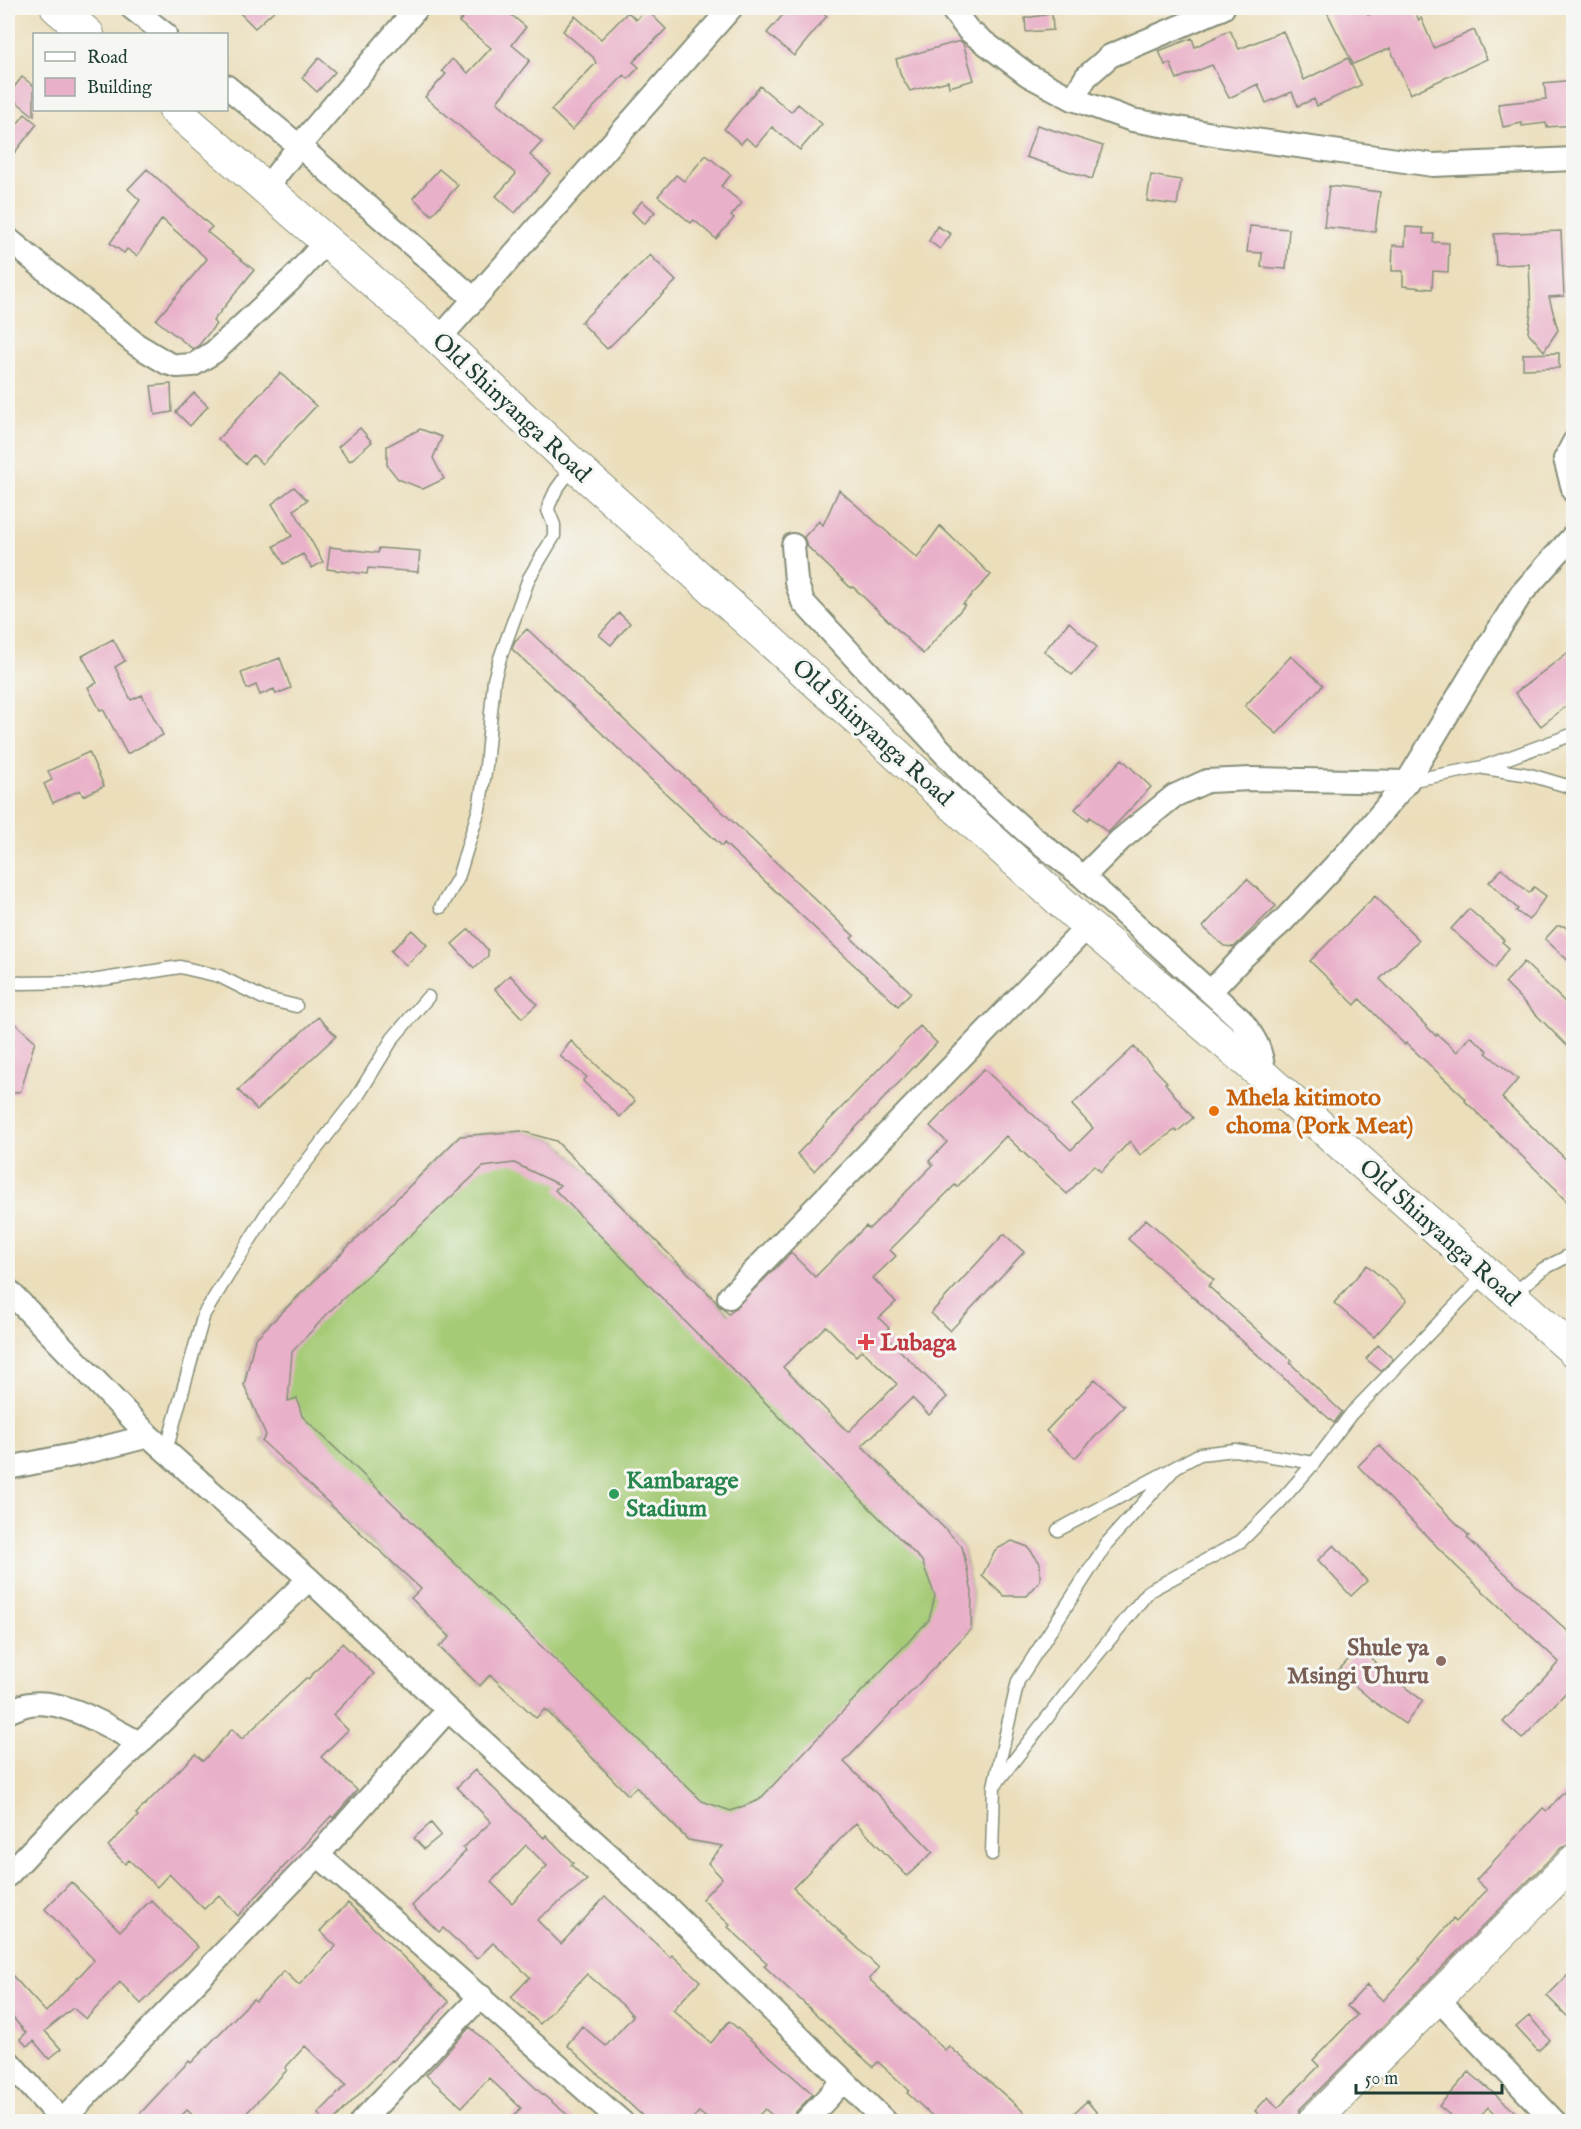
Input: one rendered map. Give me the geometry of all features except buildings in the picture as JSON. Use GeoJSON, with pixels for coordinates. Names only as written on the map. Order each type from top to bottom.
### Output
{"type":"FeatureCollection","features":[{"type":"Feature","properties":{"kind":"main road"},"geometry":{"type":"LineString","coordinates":[[57,8],[87,33]]}},
{"type":"Feature","properties":{"kind":"main road","name":"Old Shinyanga Road"},"geometry":{"type":"LineString","coordinates":[[176,111],[439,339],[574,465],[1088,926],[1265,1077],[1574,1351]]}},
{"type":"Feature","properties":{"kind":"main road"},"geometry":{"type":"LineString","coordinates":[[1313,2121],[1574,1861]]}},
{"type":"Feature","properties":{"kind":"street"},"geometry":{"type":"LineString","coordinates":[[132,8],[164,33]]}},
{"type":"Feature","properties":{"kind":"street"},"geometry":{"type":"LineString","coordinates":[[266,188],[417,8]]}},
{"type":"Feature","properties":{"kind":"street"},"geometry":{"type":"LineString","coordinates":[[439,339],[731,8]]}},
{"type":"Feature","properties":{"kind":"street"},"geometry":{"type":"LineString","coordinates":[[951,8],[969,31],[1028,75],[1073,99],[1132,120],[1219,135],[1433,165],[1574,159]]}},
{"type":"Feature","properties":{"kind":"street"},"geometry":{"type":"LineString","coordinates":[[1073,99],[1086,77],[1110,56],[1223,8]]}},
{"type":"Feature","properties":{"kind":"street"},"geometry":{"type":"LineString","coordinates":[[228,88],[299,146],[473,298]]}},
{"type":"Feature","properties":{"kind":"street"},"geometry":{"type":"LineString","coordinates":[[8,239],[136,345],[167,363],[177,366],[193,365],[214,352],[296,275],[326,241]]}},
{"type":"Feature","properties":{"kind":"street"},"geometry":{"type":"LineString","coordinates":[[1574,442],[1565,459],[1574,492]]}},
{"type":"Feature","properties":{"kind":"street"},"geometry":{"type":"LineString","coordinates":[[1210,992],[1243,957],[1283,921],[1357,842],[1407,782],[1521,594],[1574,536]]}},
{"type":"Feature","properties":{"kind":"street"},"geometry":{"type":"LineString","coordinates":[[793,545],[796,581],[803,602],[969,780],[1030,835],[1083,877],[1241,1020],[1257,1041],[1262,1053],[1265,1077]]}},
{"type":"Feature","properties":{"kind":"street"},"geometry":{"type":"LineString","coordinates":[[1083,877],[1120,840],[1174,796],[1207,781],[1261,779],[1407,782]]}},
{"type":"Feature","properties":{"kind":"street"},"geometry":{"type":"LineString","coordinates":[[729,1297],[1088,926]]}},
{"type":"Feature","properties":{"kind":"street"},"geometry":{"type":"LineString","coordinates":[[8,1290],[157,1444],[309,1579],[448,1710],[668,1908],[886,2121]]}},
{"type":"Feature","properties":{"kind":"street"},"geometry":{"type":"LineString","coordinates":[[8,1468],[83,1453],[157,1444]]}},
{"type":"Feature","properties":{"kind":"street"},"geometry":{"type":"LineString","coordinates":[[8,1875],[64,1816],[309,1579]]}},
{"type":"Feature","properties":{"kind":"street"},"geometry":{"type":"LineString","coordinates":[[8,1712],[30,1704],[51,1704],[83,1714],[140,1743]]}},
{"type":"Feature","properties":{"kind":"street"},"geometry":{"type":"LineString","coordinates":[[8,2061],[62,2121],[318,1855],[448,1710]]}},
{"type":"Feature","properties":{"kind":"street"},"geometry":{"type":"LineString","coordinates":[[318,1855],[622,2121]]}},
{"type":"Feature","properties":{"kind":"street"},"geometry":{"type":"LineString","coordinates":[[361,2121],[481,1996]]}},
{"type":"Feature","properties":{"kind":"street"},"geometry":{"type":"LineString","coordinates":[[1437,1998],[1555,2121]]}},
{"type":"Feature","properties":{"kind":"street"},"geometry":{"type":"LineString","coordinates":[[805,2121],[843,2081]]}},
{"type":"Feature","properties":{"kind":"lane"},"geometry":{"type":"LineString","coordinates":[[441,907],[458,878],[479,809],[486,766],[494,680],[500,658],[529,578],[554,536],[549,505],[556,490],[574,465]]}},
{"type":"Feature","properties":{"kind":"lane"},"geometry":{"type":"LineString","coordinates":[[1407,782],[1484,767],[1574,734]]}},
{"type":"Feature","properties":{"kind":"lane"},"geometry":{"type":"LineString","coordinates":[[1484,767],[1530,775],[1574,788]]}},
{"type":"Feature","properties":{"kind":"lane"},"geometry":{"type":"LineString","coordinates":[[8,981],[20,983],[85,982],[180,967],[219,976],[263,998],[296,1006]]}},
{"type":"Feature","properties":{"kind":"lane"},"geometry":{"type":"LineString","coordinates":[[157,1444],[204,1314],[268,1211],[357,1097],[393,1038],[428,998]]}},
{"type":"Feature","properties":{"kind":"lane"},"geometry":{"type":"LineString","coordinates":[[1512,1295],[1543,1269],[1574,1253]]}},
{"type":"Feature","properties":{"kind":"lane"},"geometry":{"type":"LineString","coordinates":[[994,1786],[1149,1591],[1241,1540],[1279,1503],[1314,1463],[1351,1414],[1487,1274]]}},
{"type":"Feature","properties":{"kind":"lane"},"geometry":{"type":"LineString","coordinates":[[1058,1530],[1200,1454],[1235,1450],[1314,1463]]}},
{"type":"Feature","properties":{"kind":"lane"},"geometry":{"type":"LineString","coordinates":[[992,1854],[994,1786],[1018,1681],[1107,1543],[1175,1468]]}},
{"type":"Feature","properties":{"kind":"green space","name":"Kambarage Stadium"},"geometry":{"type":"Polygon","coordinates":[[[521,1131],[556,1141],[962,1546],[972,1592],[971,1629],[729,1847],[688,1840],[636,1787],[628,1795],[545,1710],[536,1717],[490,1675],[480,1686],[439,1647],[450,1637],[411,1598],[420,1589],[262,1441],[266,1435],[244,1385],[255,1339],[460,1136],[521,1131]]]}},
{"type":"Feature","properties":{"kind":"place","name":"Mhela kitimoto choma (Pork Meat)"},"geometry":{"type":"Point","coordinates":[1214,1111]}},
{"type":"Feature","properties":{"kind":"place","name":"Lubaga"},"geometry":{"type":"Point","coordinates":[866,1342]}},
{"type":"Feature","properties":{"kind":"place","name":"Kambarage Stadium"},"geometry":{"type":"Point","coordinates":[614,1494]}},
{"type":"Feature","properties":{"kind":"place","name":"Shule ya Msingi Uhuru"},"geometry":{"type":"Point","coordinates":[1441,1661]}}]}
